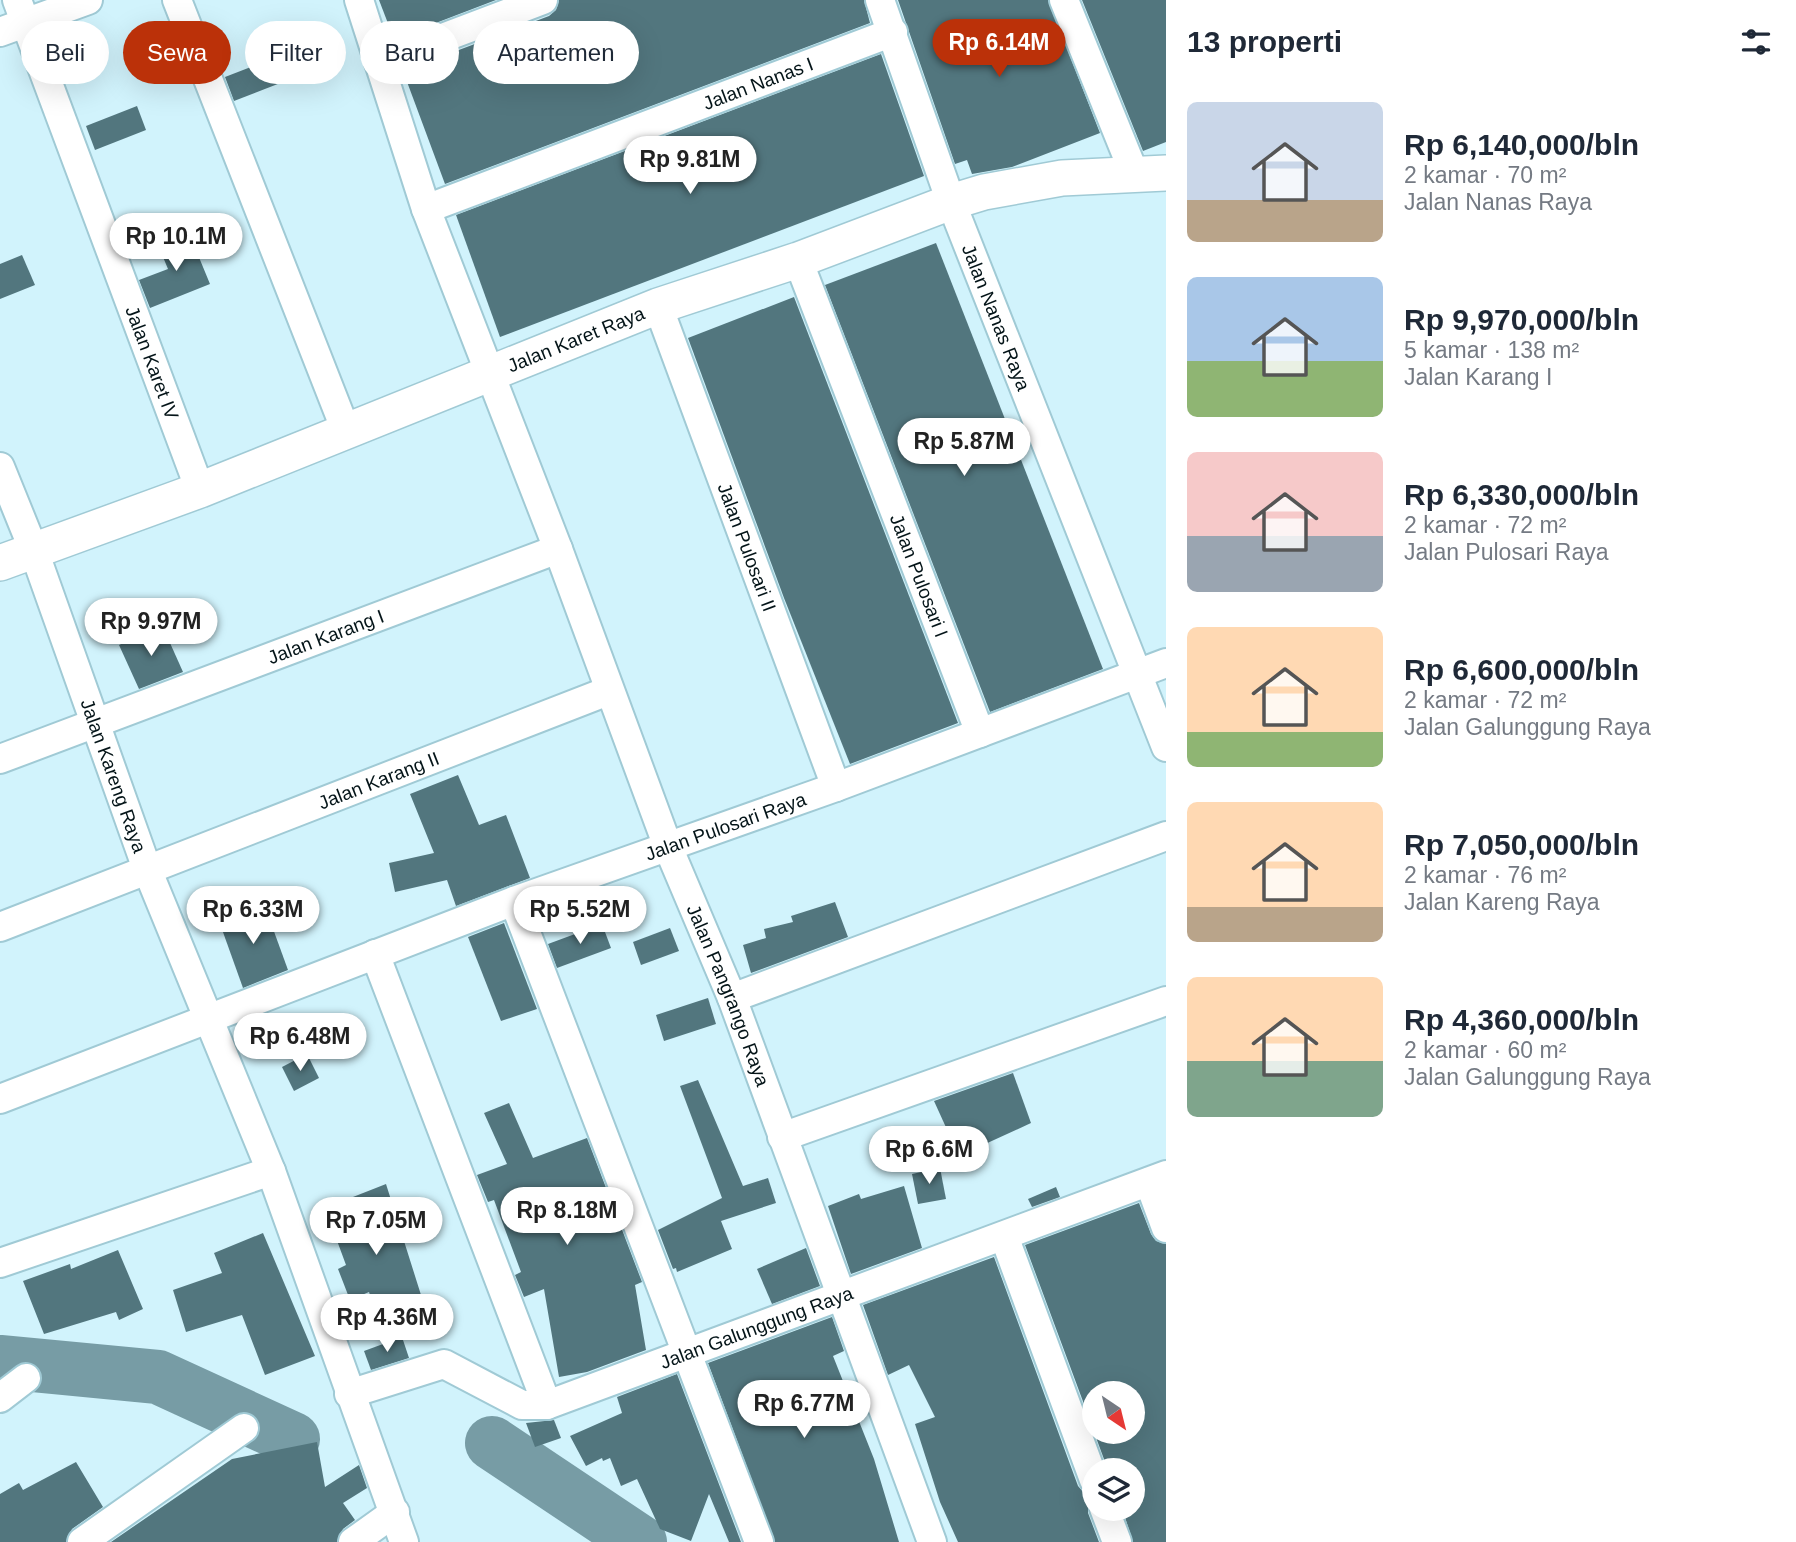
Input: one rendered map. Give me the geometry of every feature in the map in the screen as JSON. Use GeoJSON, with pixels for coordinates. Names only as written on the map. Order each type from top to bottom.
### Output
{"type":"FeatureCollection","features":[{"type":"Feature","properties":{"kind":"street"},"geometry":{"type":"LineString","coordinates":[[0,32],[22,11],[88,0]]}},
{"type":"Feature","properties":{"kind":"street"},"geometry":{"type":"LineString","coordinates":[[177,0],[346,431]]}},
{"type":"Feature","properties":{"kind":"street","name":"Jalan Pangrango Raya"},"geometry":{"type":"LineString","coordinates":[[359,0],[366,21]]}},
{"type":"Feature","properties":{"kind":"street"},"geometry":{"type":"LineString","coordinates":[[459,32],[543,0]]}},
{"type":"Feature","properties":{"kind":"street","name":"Jalan Nanas Raya"},"geometry":{"type":"LineString","coordinates":[[880,0],[951,202],[1166,747]]}},
{"type":"Feature","properties":{"kind":"street"},"geometry":{"type":"LineString","coordinates":[[1064,0],[1150,173]]}},
{"type":"Feature","properties":{"kind":"street","name":"Jalan Karet IV"},"geometry":{"type":"LineString","coordinates":[[22,11],[200,490]]}},
{"type":"Feature","properties":{"kind":"street","name":"Jalan Nanas I"},"geometry":{"type":"LineString","coordinates":[[426,209],[892,32]]}},
{"type":"Feature","properties":{"kind":"street","name":"Jalan Pangrango Raya"},"geometry":{"type":"LineString","coordinates":[[386,84],[426,209],[558,549],[608,691],[668,847],[732,998],[932,1542]]}},
{"type":"Feature","properties":{"kind":"street","name":"Jalan Karet Raya"},"geometry":{"type":"LineString","coordinates":[[0,563],[200,490],[659,306],[799,260],[951,202],[984,192],[1062,178],[1150,173]]}},
{"type":"Feature","properties":{"kind":"street","name":"Jalan Pulosari I"},"geometry":{"type":"LineString","coordinates":[[799,260],[980,733]]}},
{"type":"Feature","properties":{"kind":"street","name":"Jalan Pulosari II"},"geometry":{"type":"LineString","coordinates":[[659,306],[836,787]]}},
{"type":"Feature","properties":{"kind":"street","name":"Jalan Kareng Raya"},"geometry":{"type":"LineString","coordinates":[[0,467],[34,551],[148,869],[271,1171],[355,1392],[377,1470],[395,1512],[404,1542]]}},
{"type":"Feature","properties":{"kind":"street","name":"Jalan Karang I"},"geometry":{"type":"LineString","coordinates":[[0,759],[558,549]]}},
{"type":"Feature","properties":{"kind":"street","name":"Jalan Pulosari Raya"},"geometry":{"type":"LineString","coordinates":[[0,1099],[514,901],[836,787],[1166,663]]}},
{"type":"Feature","properties":{"kind":"street","name":"Jalan Karang II"},"geometry":{"type":"LineString","coordinates":[[0,927],[608,691]]}},
{"type":"Feature","properties":{"kind":"street"},"geometry":{"type":"LineString","coordinates":[[732,998],[1166,836]]}},
{"type":"Feature","properties":{"kind":"street"},"geometry":{"type":"LineString","coordinates":[[514,901],[759,1542]]}},
{"type":"Feature","properties":{"kind":"street"},"geometry":{"type":"LineString","coordinates":[[375,954],[547,1405]]}},
{"type":"Feature","properties":{"kind":"street"},"geometry":{"type":"LineString","coordinates":[[782,1137],[1166,1001]]}},
{"type":"Feature","properties":{"kind":"street"},"geometry":{"type":"LineString","coordinates":[[0,1262],[271,1171]]}},
{"type":"Feature","properties":{"kind":"street"},"geometry":{"type":"LineString","coordinates":[[1157,1178],[1166,1228]]}},
{"type":"Feature","properties":{"kind":"street","name":"Jalan Galunggung Raya"},"geometry":{"type":"LineString","coordinates":[[355,1392],[414,1371],[444,1364],[522,1405],[547,1405],[1157,1178]]}},
{"type":"Feature","properties":{"kind":"street"},"geometry":{"type":"LineString","coordinates":[[1004,1236],[1086,1458]]}},
{"type":"Feature","properties":{"kind":"street"},"geometry":{"type":"LineString","coordinates":[[0,1398],[26,1378]]}},
{"type":"Feature","properties":{"kind":"street"},"geometry":{"type":"LineString","coordinates":[[82,1542],[244,1428]]}},
{"type":"Feature","properties":{"kind":"street"},"geometry":{"type":"LineString","coordinates":[[353,1542],[395,1512]]}},
{"type":"Feature","properties":{"kind":"street"},"geometry":{"type":"LineString","coordinates":[[1109,1521],[1116,1542]]}},
{"type":"Feature","properties":{"kind":"building"},"geometry":{"type":"Polygon","coordinates":[[[379,0],[496,0],[441,21],[387,21],[379,0]]]}},
{"type":"Feature","properties":{"kind":"building"},"geometry":{"type":"Polygon","coordinates":[[[559,0],[864,0],[870,23],[445,184],[408,84],[459,84],[459,50],[473,45],[473,84],[639,84],[639,21],[536,21],[556,10],[559,0]]]}},
{"type":"Feature","properties":{"kind":"building"},"geometry":{"type":"Polygon","coordinates":[[[898,0],[1048,0],[1100,133],[1012,167],[972,174],[967,160],[955,164],[898,0]]]}},
{"type":"Feature","properties":{"kind":"building"},"geometry":{"type":"Polygon","coordinates":[[[1082,0],[1166,0],[1166,142],[1143,151],[1082,0]]]}},
{"type":"Feature","properties":{"kind":"building"},"geometry":{"type":"Polygon","coordinates":[[[881,54],[924,176],[500,337],[456,215],[881,54]]]}},
{"type":"Feature","properties":{"kind":"building"},"geometry":{"type":"Polygon","coordinates":[[[245,69],[245,84],[278,84],[234,101],[228,84],[231,84],[231,75],[245,69]]]}},
{"type":"Feature","properties":{"kind":"building"},"geometry":{"type":"Polygon","coordinates":[[[137,106],[146,130],[95,150],[86,126],[137,106]]]}},
{"type":"Feature","properties":{"kind":"building"},"geometry":{"type":"Polygon","coordinates":[[[189,233],[210,284],[150,308],[139,280],[168,269],[158,245],[189,233]]]}},
{"type":"Feature","properties":{"kind":"building"},"geometry":{"type":"Polygon","coordinates":[[[936,243],[1103,669],[990,712],[825,285],[936,243]]]}},
{"type":"Feature","properties":{"kind":"building"},"geometry":{"type":"Polygon","coordinates":[[[22,255],[35,285],[0,299],[0,264],[22,255]]]}},
{"type":"Feature","properties":{"kind":"building"},"geometry":{"type":"Polygon","coordinates":[[[794,297],[958,723],[850,764],[784,598],[688,338],[794,297]]]}},
{"type":"Feature","properties":{"kind":"building"},"geometry":{"type":"Polygon","coordinates":[[[162,625],[183,672],[139,689],[119,645],[162,625]]]}},
{"type":"Feature","properties":{"kind":"building"},"geometry":{"type":"Polygon","coordinates":[[[458,775],[479,825],[506,815],[530,878],[456,906],[447,880],[395,892],[389,863],[434,853],[410,794],[458,775]]]}},
{"type":"Feature","properties":{"kind":"building"},"geometry":{"type":"Polygon","coordinates":[[[835,902],[848,937],[751,973],[743,945],[766,938],[764,929],[793,922],[791,916],[835,902]]]}},
{"type":"Feature","properties":{"kind":"building"},"geometry":{"type":"Polygon","coordinates":[[[264,904],[288,970],[243,988],[219,921],[264,904]]]}},
{"type":"Feature","properties":{"kind":"building"},"geometry":{"type":"Polygon","coordinates":[[[504,923],[537,1009],[501,1021],[468,937],[504,923]]]}},
{"type":"Feature","properties":{"kind":"building"},"geometry":{"type":"Polygon","coordinates":[[[602,924],[611,948],[557,968],[548,944],[602,924]]]}},
{"type":"Feature","properties":{"kind":"building"},"geometry":{"type":"Polygon","coordinates":[[[670,928],[679,951],[641,965],[633,942],[670,928]]]}},
{"type":"Feature","properties":{"kind":"building"},"geometry":{"type":"Polygon","coordinates":[[[708,998],[716,1024],[664,1041],[656,1015],[708,998]]]}},
{"type":"Feature","properties":{"kind":"building"},"geometry":{"type":"Polygon","coordinates":[[[307,1054],[319,1078],[294,1091],[282,1067],[307,1054]]]}},
{"type":"Feature","properties":{"kind":"building"},"geometry":{"type":"Polygon","coordinates":[[[1013,1073],[1031,1123],[959,1156],[934,1101],[1013,1073]]]}},
{"type":"Feature","properties":{"kind":"building"},"geometry":{"type":"Polygon","coordinates":[[[698,1080],[743,1186],[768,1178],[776,1203],[721,1221],[732,1249],[677,1272],[676,1268],[673,1269],[658,1230],[722,1198],[680,1086],[698,1080]]]}},
{"type":"Feature","properties":{"kind":"building"},"geometry":{"type":"Polygon","coordinates":[[[509,1103],[533,1158],[587,1138],[642,1282],[635,1285],[646,1350],[587,1372],[559,1377],[544,1289],[524,1297],[515,1275],[521,1272],[494,1200],[488,1202],[477,1175],[507,1164],[484,1113],[509,1103]]]}},
{"type":"Feature","properties":{"kind":"building"},"geometry":{"type":"Polygon","coordinates":[[[940,1168],[946,1199],[918,1204],[912,1174],[940,1168]]]}},
{"type":"Feature","properties":{"kind":"building"},"geometry":{"type":"Polygon","coordinates":[[[386,1184],[427,1314],[382,1331],[369,1292],[350,1300],[338,1269],[346,1265],[325,1208],[386,1184]]]}},
{"type":"Feature","properties":{"kind":"building"},"geometry":{"type":"Polygon","coordinates":[[[904,1186],[922,1248],[851,1274],[828,1206],[859,1194],[861,1199],[904,1186]]]}},
{"type":"Feature","properties":{"kind":"building"},"geometry":{"type":"Polygon","coordinates":[[[1056,1187],[1060,1197],[1032,1207],[1028,1199],[1056,1187]]]}},
{"type":"Feature","properties":{"kind":"building"},"geometry":{"type":"Polygon","coordinates":[[[1139,1203],[1151,1234],[1156,1241],[1166,1244],[1166,1542],[1133,1542],[1126,1521],[1145,1521],[1145,1458],[1104,1458],[1098,1444],[1145,1444],[1145,1381],[1082,1381],[1082,1399],[1025,1245],[1139,1203]]]}},
{"type":"Feature","properties":{"kind":"building"},"geometry":{"type":"Polygon","coordinates":[[[263,1233],[315,1356],[265,1375],[242,1315],[186,1332],[173,1290],[222,1273],[214,1253],[263,1233]]]}},
{"type":"Feature","properties":{"kind":"building"},"geometry":{"type":"Polygon","coordinates":[[[806,1248],[820,1286],[772,1304],[757,1269],[806,1248]]]}},
{"type":"Feature","properties":{"kind":"building"},"geometry":{"type":"Polygon","coordinates":[[[118,1250],[143,1309],[119,1320],[116,1312],[44,1334],[23,1281],[70,1264],[71,1269],[118,1250]]]}},
{"type":"Feature","properties":{"kind":"building"},"geometry":{"type":"Polygon","coordinates":[[[994,1257],[1082,1491],[1082,1521],[1091,1521],[1099,1542],[958,1542],[940,1502],[915,1424],[935,1417],[909,1365],[888,1375],[863,1305],[994,1257]]]}},
{"type":"Feature","properties":{"kind":"building"},"geometry":{"type":"Polygon","coordinates":[[[832,1317],[844,1351],[833,1356],[874,1459],[899,1542],[775,1542],[708,1363],[832,1317]]]}},
{"type":"Feature","properties":{"kind":"building"},"geometry":{"type":"Polygon","coordinates":[[[402,1337],[409,1358],[371,1370],[364,1351],[402,1337]]]}},
{"type":"Feature","properties":{"kind":"building"},"geometry":{"type":"Polygon","coordinates":[[[677,1374],[741,1542],[729,1542],[709,1494],[691,1541],[660,1529],[637,1479],[621,1486],[610,1458],[603,1461],[602,1458],[586,1466],[570,1436],[622,1413],[617,1397],[677,1374]]]}},
{"type":"Feature","properties":{"kind":"building"},"geometry":{"type":"Polygon","coordinates":[[[554,1420],[561,1438],[535,1447],[526,1423],[554,1420]]]}},
{"type":"Feature","properties":{"kind":"building"},"geometry":{"type":"Polygon","coordinates":[[[317,1442],[325,1487],[359,1465],[367,1488],[343,1503],[355,1520],[343,1529],[337,1542],[111,1542],[232,1459],[317,1442]]]}},
{"type":"Feature","properties":{"kind":"building"},"geometry":{"type":"Polygon","coordinates":[[[76,1462],[103,1507],[72,1529],[66,1542],[0,1542],[0,1494],[19,1483],[23,1490],[76,1462]]]}},
{"type":"Feature","properties":{"kind":"waterway"},"geometry":{"type":"LineString","coordinates":[[0,1362],[158,1377],[293,1439]]}},
{"type":"Feature","properties":{"kind":"waterway"},"geometry":{"type":"LineString","coordinates":[[492,1443],[640,1542]]}}]}
